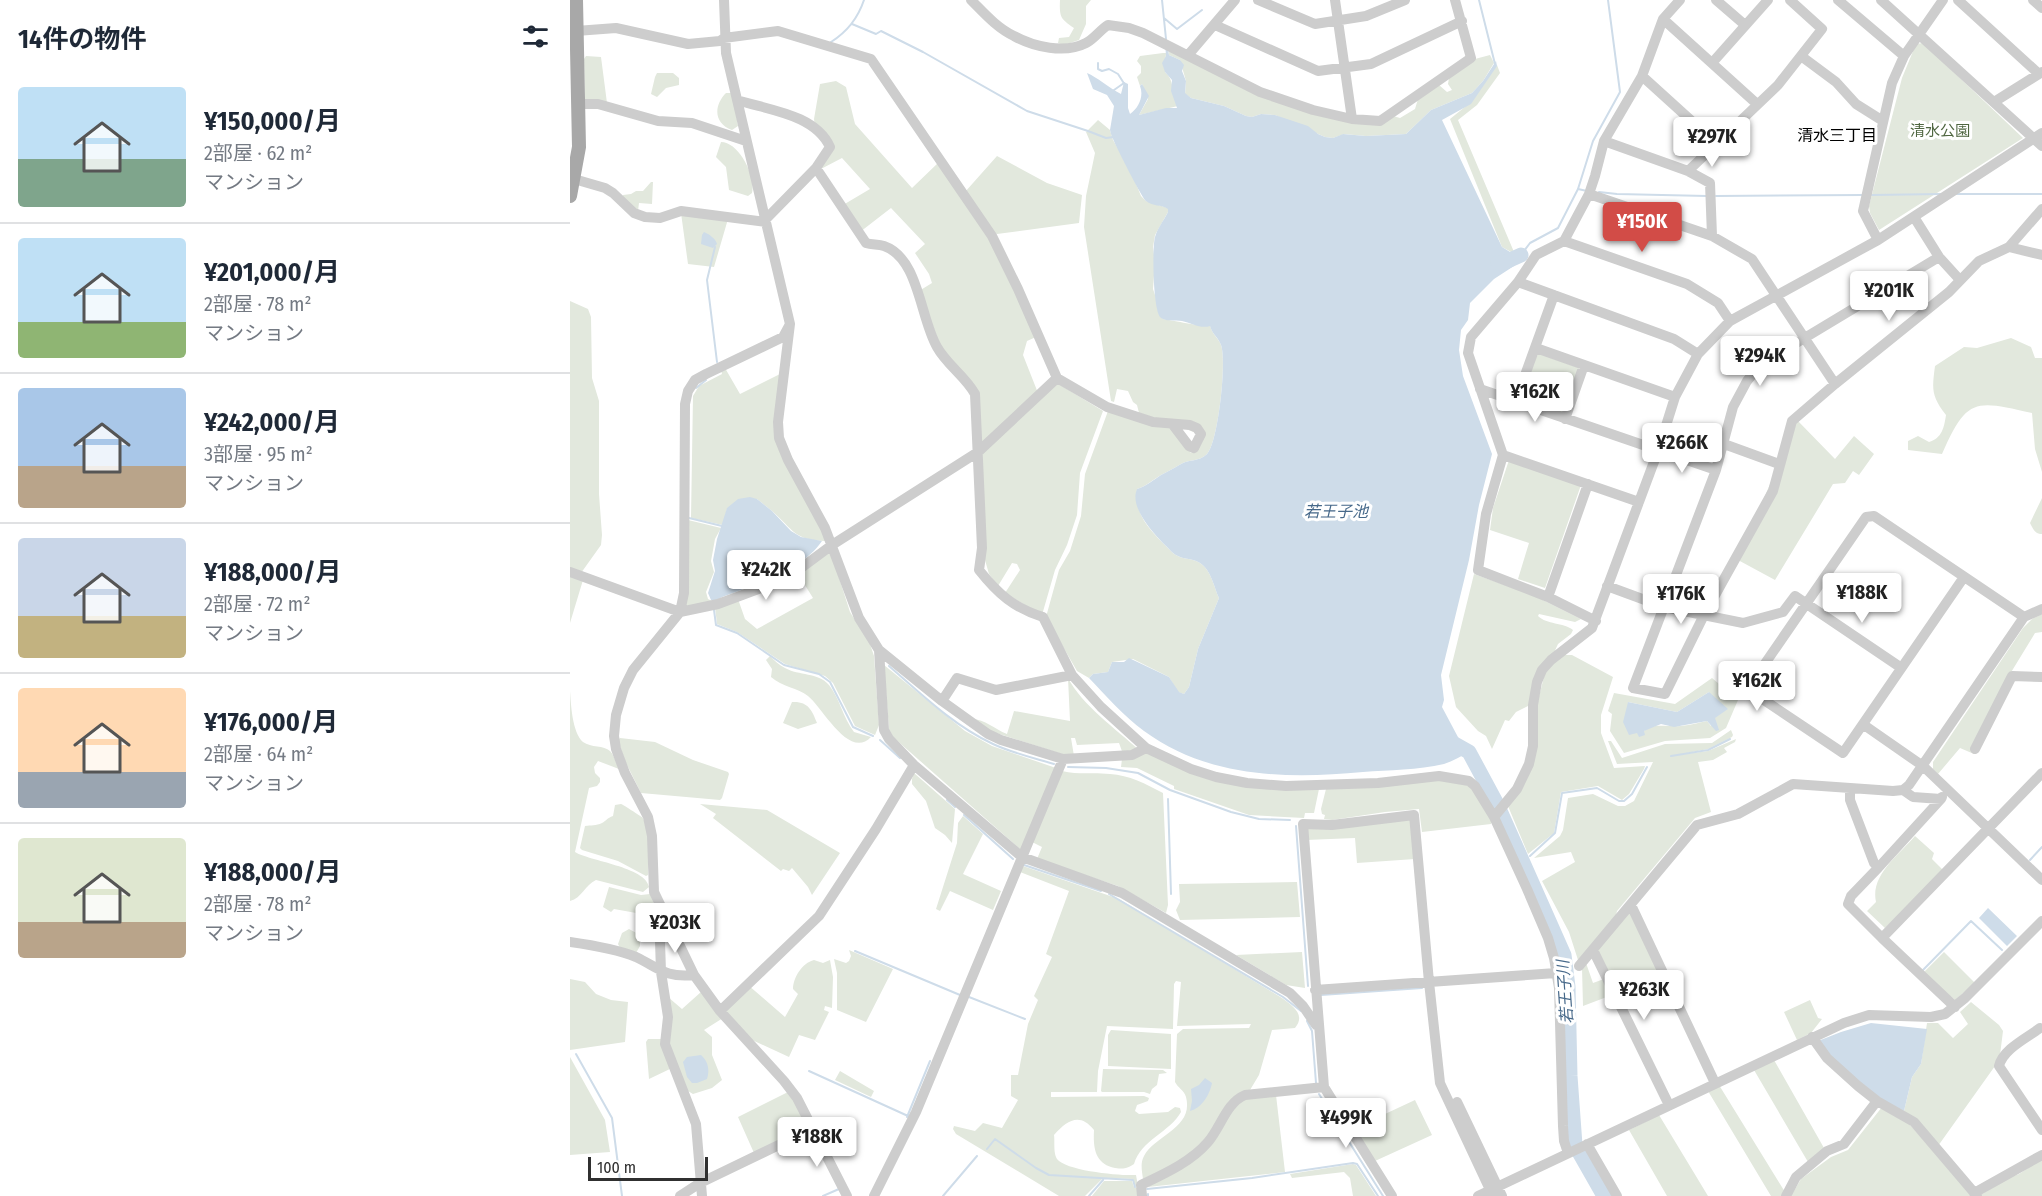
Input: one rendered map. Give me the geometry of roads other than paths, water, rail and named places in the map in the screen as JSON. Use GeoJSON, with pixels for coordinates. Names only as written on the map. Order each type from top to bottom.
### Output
{"type":"FeatureCollection","features":[{"type":"Feature","properties":{"kind":"main road"},"geometry":{"type":"LineString","coordinates":[[570,196],[574,179],[574,147],[579,104],[576,0]]}},
{"type":"Feature","properties":{"kind":"street"},"geometry":{"type":"LineString","coordinates":[[724,0],[724,38],[790,324],[778,422],[779,438],[788,460],[825,528],[859,618],[879,650],[942,701],[988,734],[1063,759],[1132,755],[1146,748]]}},
{"type":"Feature","properties":{"kind":"street"},"geometry":{"type":"LineString","coordinates":[[970,0],[1000,27],[1015,37],[1053,49],[1061,50],[1087,43],[1108,25],[1129,28],[1189,54],[1260,92],[1313,110],[1380,121],[1471,58],[1455,0]]}},
{"type":"Feature","properties":{"kind":"street"},"geometry":{"type":"LineString","coordinates":[[1189,54],[1235,0]]}},
{"type":"Feature","properties":{"kind":"street"},"geometry":{"type":"LineString","coordinates":[[1258,0],[1315,24],[1366,16],[1405,0]]}},
{"type":"Feature","properties":{"kind":"street"},"geometry":{"type":"LineString","coordinates":[[1335,0],[1353,118]]}},
{"type":"Feature","properties":{"kind":"street"},"geometry":{"type":"LineString","coordinates":[[1596,621],[1548,597],[1478,570],[1486,514],[1503,455],[1468,353],[1471,337],[1518,282],[1536,255],[1564,241],[1589,194],[1604,141],[1642,76],[1663,19],[1680,0]]}},
{"type":"Feature","properties":{"kind":"street"},"geometry":{"type":"LineString","coordinates":[[1716,0],[1745,25]]}},
{"type":"Feature","properties":{"kind":"street"},"geometry":{"type":"LineString","coordinates":[[1712,63],[1768,0]]}},
{"type":"Feature","properties":{"kind":"street"},"geometry":{"type":"LineString","coordinates":[[1688,171],[1778,84],[1822,29],[1804,4],[1790,0]]}},
{"type":"Feature","properties":{"kind":"street"},"geometry":{"type":"LineString","coordinates":[[1838,0],[1904,56]]}},
{"type":"Feature","properties":{"kind":"street"},"geometry":{"type":"LineString","coordinates":[[1881,0],[1995,102],[2037,136],[2042,146]]}},
{"type":"Feature","properties":{"kind":"street"},"geometry":{"type":"LineString","coordinates":[[1878,240],[1863,211],[1892,83],[1904,56],[1943,0]]}},
{"type":"Feature","properties":{"kind":"street"},"geometry":{"type":"LineString","coordinates":[[1958,0],[2041,73],[1995,102]]}},
{"type":"Feature","properties":{"kind":"street"},"geometry":{"type":"LineString","coordinates":[[2033,0],[2042,8]]}},
{"type":"Feature","properties":{"kind":"street"},"geometry":{"type":"LineString","coordinates":[[1663,19],[1757,104]]}},
{"type":"Feature","properties":{"kind":"street"},"geometry":{"type":"LineString","coordinates":[[1215,25],[1318,71],[1371,64],[1462,21]]}},
{"type":"Feature","properties":{"kind":"street"},"geometry":{"type":"LineString","coordinates":[[576,31],[616,28],[688,44],[778,31],[871,59],[992,236],[1057,378],[1107,407],[1153,422],[1173,425]]}},
{"type":"Feature","properties":{"kind":"street"},"geometry":{"type":"LineString","coordinates":[[1801,56],[1836,82],[1856,104],[1883,121]]}},
{"type":"Feature","properties":{"kind":"street"},"geometry":{"type":"LineString","coordinates":[[1642,76],[1717,144]]}},
{"type":"Feature","properties":{"kind":"street"},"geometry":{"type":"LineString","coordinates":[[737,100],[799,118],[828,141],[830,147],[816,168],[766,221]]}},
{"type":"Feature","properties":{"kind":"street"},"geometry":{"type":"LineString","coordinates":[[579,104],[598,104],[658,122],[692,123],[746,141]]}},
{"type":"Feature","properties":{"kind":"street"},"geometry":{"type":"LineString","coordinates":[[1494,817],[1517,789],[1529,764],[1533,746],[1533,705],[1537,682],[1546,665],[1592,628],[1596,621],[1658,451],[1675,397],[1698,354],[1730,321],[1878,240],[2037,136]]}},
{"type":"Feature","properties":{"kind":"street"},"geometry":{"type":"LineString","coordinates":[[1604,141],[1688,171],[1710,183],[1712,236]]}},
{"type":"Feature","properties":{"kind":"street"},"geometry":{"type":"LineString","coordinates":[[816,168],[866,243],[883,245],[900,256],[906,263],[924,319],[937,348],[975,394],[982,548],[979,570],[1012,604],[1024,612],[1043,617],[1072,675],[1101,707],[1146,748],[1191,769],[1216,777],[1247,783],[1329,786],[1439,776],[1461,780],[1475,786],[1494,817],[1548,938],[1559,988],[1564,1141],[1570,1152]]}},
{"type":"Feature","properties":{"kind":"street"},"geometry":{"type":"LineString","coordinates":[[574,179],[605,188],[634,213],[645,216],[660,218],[681,211],[766,221]]}},
{"type":"Feature","properties":{"kind":"street"},"geometry":{"type":"LineString","coordinates":[[1589,194],[1712,236],[1752,259],[1835,384]]}},
{"type":"Feature","properties":{"kind":"street"},"geometry":{"type":"LineString","coordinates":[[1939,257],[1766,362],[1747,381],[1733,407],[1716,470],[1634,688],[1665,694],[1704,615],[1773,491],[1792,421],[1949,292],[1984,257],[2009,247],[2042,209]]}},
{"type":"Feature","properties":{"kind":"street"},"geometry":{"type":"LineString","coordinates":[[1914,217],[1939,257],[1960,280]]}},
{"type":"Feature","properties":{"kind":"street"},"geometry":{"type":"LineString","coordinates":[[1564,241],[1687,284],[1718,303],[1730,321]]}},
{"type":"Feature","properties":{"kind":"street"},"geometry":{"type":"LineString","coordinates":[[2009,247],[2042,255]]}},
{"type":"Feature","properties":{"kind":"street"},"geometry":{"type":"LineString","coordinates":[[1518,282],[1674,339],[1698,354]]}},
{"type":"Feature","properties":{"kind":"street"},"geometry":{"type":"LineString","coordinates":[[1516,400],[1554,295]]}},
{"type":"Feature","properties":{"kind":"street"},"geometry":{"type":"LineString","coordinates":[[790,324],[783,337],[695,380],[688,391],[685,404],[684,454],[685,581],[681,612],[633,670],[624,688],[616,715],[614,736],[625,773],[648,817],[652,836],[654,892],[694,975],[720,1011],[784,1081],[814,1128],[847,1196]]}},
{"type":"Feature","properties":{"kind":"street"},"geometry":{"type":"LineString","coordinates":[[1536,348],[1675,397]]}},
{"type":"Feature","properties":{"kind":"street"},"geometry":{"type":"LineString","coordinates":[[1565,419],[1584,365]]}},
{"type":"Feature","properties":{"kind":"street"},"geometry":{"type":"LineString","coordinates":[[570,572],[681,612],[718,604],[772,584],[801,568],[831,545],[978,452],[1057,378]]}},
{"type":"Feature","properties":{"kind":"street"},"geometry":{"type":"LineString","coordinates":[[1480,389],[1716,470]]}},
{"type":"Feature","properties":{"kind":"street"},"geometry":{"type":"LineString","coordinates":[[1724,444],[1779,464]]}},
{"type":"Feature","properties":{"kind":"street"},"geometry":{"type":"LineString","coordinates":[[1503,455],[1639,502]]}},
{"type":"Feature","properties":{"kind":"street"},"geometry":{"type":"LineString","coordinates":[[1548,597],[1588,484]]}},
{"type":"Feature","properties":{"kind":"street"},"geometry":{"type":"LineString","coordinates":[[1964,577],[1843,753],[1755,694],[1746,691],[1866,517],[1874,516],[2024,617]]}},
{"type":"Feature","properties":{"kind":"street"},"geometry":{"type":"LineString","coordinates":[[1607,586],[1664,607],[1743,623],[1783,612],[1795,596],[1900,668]]}},
{"type":"Feature","properties":{"kind":"street"},"geometry":{"type":"LineString","coordinates":[[1579,966],[1697,825],[1738,814],[1793,784],[1903,790],[1914,780],[2024,617],[2042,609]]}},
{"type":"Feature","properties":{"kind":"street"},"geometry":{"type":"LineString","coordinates":[[879,650],[884,730],[889,739],[914,765],[1022,857],[1122,892],[1290,993],[1303,1006],[1318,1028]]}},
{"type":"Feature","properties":{"kind":"street"},"geometry":{"type":"LineString","coordinates":[[942,701],[957,678],[996,690],[1072,675]]}},
{"type":"Feature","properties":{"kind":"street"},"geometry":{"type":"LineString","coordinates":[[1975,748],[2012,676],[2042,677]]}},
{"type":"Feature","properties":{"kind":"street"},"geometry":{"type":"LineString","coordinates":[[1864,725],[1923,766],[2042,880]]}},
{"type":"Feature","properties":{"kind":"street"},"geometry":{"type":"LineString","coordinates":[[874,1196],[916,1112],[1063,759]]}},
{"type":"Feature","properties":{"kind":"street"},"geometry":{"type":"LineString","coordinates":[[720,1011],[819,916],[876,829],[914,765]]}},
{"type":"Feature","properties":{"kind":"street"},"geometry":{"type":"LineString","coordinates":[[1882,938],[2042,773]]}},
{"type":"Feature","properties":{"kind":"street"},"geometry":{"type":"LineString","coordinates":[[1850,788],[1850,800],[1878,868]]}},
{"type":"Feature","properties":{"kind":"street"},"geometry":{"type":"LineString","coordinates":[[1903,790],[1913,797],[1941,799]]}},
{"type":"Feature","properties":{"kind":"street"},"geometry":{"type":"LineString","coordinates":[[1949,790],[1851,896],[1848,904],[1955,1007]]}},
{"type":"Feature","properties":{"kind":"street"},"geometry":{"type":"LineString","coordinates":[[1392,1196],[1324,1087],[1303,824],[1332,825],[1414,815],[1446,1080],[1496,1192]]}},
{"type":"Feature","properties":{"kind":"street"},"geometry":{"type":"LineString","coordinates":[[1631,905],[1715,1083]]}},
{"type":"Feature","properties":{"kind":"street"},"geometry":{"type":"LineString","coordinates":[[1478,1196],[1496,1192],[1570,1152],[1844,1023],[1869,1015],[1938,1016],[1955,1007],[2042,921]]}},
{"type":"Feature","properties":{"kind":"street"},"geometry":{"type":"LineString","coordinates":[[670,927],[660,941],[661,972],[667,1010],[665,1044],[696,1124],[702,1196]]}},
{"type":"Feature","properties":{"kind":"street"},"geometry":{"type":"LineString","coordinates":[[570,942],[635,957],[661,972],[684,976],[694,975]]}},
{"type":"Feature","properties":{"kind":"street"},"geometry":{"type":"LineString","coordinates":[[1593,950],[1670,1105]]}},
{"type":"Feature","properties":{"kind":"street"},"geometry":{"type":"LineString","coordinates":[[1315,990],[1556,973]]}},
{"type":"Feature","properties":{"kind":"street"},"geometry":{"type":"LineString","coordinates":[[2040,1028],[2011,1049],[2001,1060],[1999,1066],[2042,1130]]}},
{"type":"Feature","properties":{"kind":"street"},"geometry":{"type":"LineString","coordinates":[[1812,1037],[1827,1058],[1877,1101],[1914,1122],[1976,1194],[2042,1155]]}},
{"type":"Feature","properties":{"kind":"street"},"geometry":{"type":"LineString","coordinates":[[1142,1196],[1141,1185],[1166,1173],[1207,1144],[1219,1128],[1232,1103],[1238,1098],[1245,1095],[1324,1087]]}},
{"type":"Feature","properties":{"kind":"street"},"geometry":{"type":"LineString","coordinates":[[1786,1196],[1796,1177],[1827,1151],[1844,1144],[1877,1101]]}},
{"type":"Feature","properties":{"kind":"street"},"geometry":{"type":"LineString","coordinates":[[680,1196],[700,1183],[814,1128]]}},
{"type":"Feature","properties":{"kind":"street"},"geometry":{"type":"LineString","coordinates":[[1586,1145],[1617,1196]]}},
{"type":"Feature","properties":{"kind":"water","name":"若王子池"},"geometry":{"type":"Polygon","coordinates":[[[1165,42],[1169,55],[1180,60],[1184,65],[1182,71],[1186,81],[1185,93],[1191,98],[1224,106],[1246,116],[1275,115],[1308,126],[1325,137],[1333,138],[1343,134],[1366,136],[1406,134],[1431,110],[1472,93],[1496,61],[1497,66],[1471,104],[1442,120],[1502,247],[1515,255],[1514,266],[1494,279],[1470,303],[1468,320],[1461,330],[1459,350],[1463,376],[1492,454],[1441,675],[1444,700],[1442,707],[1459,739],[1469,752],[1447,763],[1414,769],[1306,775],[1249,772],[1221,766],[1169,747],[1144,731],[1089,678],[1093,674],[1108,672],[1112,662],[1124,662],[1129,658],[1169,677],[1179,692],[1184,694],[1189,687],[1198,649],[1219,598],[1205,567],[1196,561],[1176,555],[1167,547],[1141,515],[1135,497],[1137,489],[1187,461],[1201,458],[1211,447],[1220,401],[1223,367],[1221,345],[1210,326],[1164,320],[1160,317],[1155,291],[1154,243],[1168,209],[1149,203],[1143,198],[1111,134],[1114,106],[1107,95],[1093,89],[1087,73],[1121,94],[1124,82],[1128,84],[1130,114],[1140,102],[1142,84],[1149,96],[1139,115],[1166,108],[1177,108],[1171,91],[1172,80],[1165,72],[1162,63],[1166,56],[1165,42]]]}},
{"type":"Feature","properties":{"kind":"water"},"geometry":{"type":"Polygon","coordinates":[[[704,232],[716,242],[713,248],[701,244],[704,232]]]}},
{"type":"Feature","properties":{"kind":"water"},"geometry":{"type":"Polygon","coordinates":[[[750,497],[757,499],[772,511],[791,531],[801,537],[822,541],[806,558],[786,571],[717,600],[711,600],[708,593],[715,571],[713,560],[727,508],[738,499],[750,497]]]}},
{"type":"Feature","properties":{"kind":"water"},"geometry":{"type":"Polygon","coordinates":[[[1709,692],[1728,709],[1715,718],[1719,730],[1716,731],[1707,721],[1674,727],[1661,724],[1644,731],[1645,735],[1639,737],[1637,733],[1629,735],[1623,722],[1628,702],[1677,712],[1709,692]]]}},
{"type":"Feature","properties":{"kind":"water"},"geometry":{"type":"Polygon","coordinates":[[[1988,908],[2017,936],[2007,946],[1979,918],[1988,908]]]}},
{"type":"Feature","properties":{"kind":"water"},"geometry":{"type":"Polygon","coordinates":[[[1871,1023],[1927,1029],[1921,1064],[1912,1077],[1904,1111],[1880,1098],[1857,1081],[1818,1041],[1871,1023]]]}},
{"type":"Feature","properties":{"kind":"water"},"geometry":{"type":"Polygon","coordinates":[[[701,1055],[708,1066],[707,1079],[692,1083],[687,1077],[683,1062],[687,1057],[701,1055]]]}},
{"type":"Feature","properties":{"kind":"water"},"geometry":{"type":"Polygon","coordinates":[[[1205,1078],[1212,1083],[1209,1092],[1202,1104],[1190,1111],[1191,1089],[1205,1078]]]}},
{"type":"Feature","properties":{"kind":"waterway"},"geometry":{"type":"LineString","coordinates":[[831,42],[851,24],[864,0]]}},
{"type":"Feature","properties":{"kind":"waterway"},"geometry":{"type":"LineString","coordinates":[[1162,0],[1166,39]]}},
{"type":"Feature","properties":{"kind":"waterway"},"geometry":{"type":"LineString","coordinates":[[1479,0],[1495,64]]}},
{"type":"Feature","properties":{"kind":"waterway"},"geometry":{"type":"LineString","coordinates":[[1521,255],[1530,243],[1558,228],[1578,189],[1593,141],[1620,92],[1608,0]]}},
{"type":"Feature","properties":{"kind":"waterway"},"geometry":{"type":"LineString","coordinates":[[1164,18],[1177,29],[1202,10]]}},
{"type":"Feature","properties":{"kind":"waterway"},"geometry":{"type":"LineString","coordinates":[[852,24],[876,34],[881,31],[1027,111],[1106,138],[1114,137]]}},
{"type":"Feature","properties":{"kind":"waterway"},"geometry":{"type":"LineString","coordinates":[[1098,63],[1098,69],[1102,71],[1109,69],[1118,74],[1125,85]]}},
{"type":"Feature","properties":{"kind":"waterway"},"geometry":{"type":"LineString","coordinates":[[1114,90],[1124,83]]}},
{"type":"Feature","properties":{"kind":"waterway"},"geometry":{"type":"LineString","coordinates":[[1578,189],[1587,191]]}},
{"type":"Feature","properties":{"kind":"waterway"},"geometry":{"type":"LineString","coordinates":[[1599,192],[1707,196]]}},
{"type":"Feature","properties":{"kind":"waterway"},"geometry":{"type":"LineString","coordinates":[[1872,195],[1941,194]]}},
{"type":"Feature","properties":{"kind":"waterway"},"geometry":{"type":"LineString","coordinates":[[1956,194],[2042,194]]}},
{"type":"Feature","properties":{"kind":"waterway"},"geometry":{"type":"LineString","coordinates":[[1716,196],[1863,195]]}},
{"type":"Feature","properties":{"kind":"waterway"},"geometry":{"type":"LineString","coordinates":[[715,247],[707,280],[717,362]]}},
{"type":"Feature","properties":{"kind":"waterway"},"geometry":{"type":"LineString","coordinates":[[1498,263],[1501,264],[1521,255]]}},
{"type":"Feature","properties":{"kind":"waterway"},"geometry":{"type":"LineString","coordinates":[[696,388],[706,380]]}},
{"type":"Feature","properties":{"kind":"waterway"},"geometry":{"type":"LineString","coordinates":[[689,518],[722,526]]}},
{"type":"Feature","properties":{"kind":"waterway"},"geometry":{"type":"LineString","coordinates":[[714,610],[716,625],[737,633],[784,665],[819,674],[830,682],[853,727],[873,736]]}},
{"type":"Feature","properties":{"kind":"waterway"},"geometry":{"type":"LineString","coordinates":[[889,666],[938,709],[979,737],[1008,750],[1054,764]]}},
{"type":"Feature","properties":{"kind":"waterway"},"geometry":{"type":"LineString","coordinates":[[1671,756],[1708,750],[1730,739]]}},
{"type":"Feature","properties":{"kind":"waterway"},"geometry":{"type":"LineString","coordinates":[[880,740],[900,758]]}},
{"type":"Feature","properties":{"kind":"waterway","name":"若王子川"},"geometry":{"type":"LineString","coordinates":[[1453,743],[1469,752],[1497,804],[1564,955],[1568,987],[1570,1076],[1575,1145],[1604,1196]]}},
{"type":"Feature","properties":{"kind":"waterway"},"geometry":{"type":"LineString","coordinates":[[1068,767],[1106,768],[1138,773],[1170,790],[1231,812],[1259,819],[1290,820]]}},
{"type":"Feature","properties":{"kind":"waterway"},"geometry":{"type":"LineString","coordinates":[[1530,856],[1555,833],[1562,793],[1597,788],[1619,801],[1624,801],[1632,794],[1647,767]]}},
{"type":"Feature","properties":{"kind":"waterway"},"geometry":{"type":"LineString","coordinates":[[1168,799],[1171,894]]}},
{"type":"Feature","properties":{"kind":"waterway"},"geometry":{"type":"LineString","coordinates":[[947,800],[955,807]]}},
{"type":"Feature","properties":{"kind":"waterway"},"geometry":{"type":"LineString","coordinates":[[964,815],[1013,859]]}},
{"type":"Feature","properties":{"kind":"waterway"},"geometry":{"type":"LineString","coordinates":[[1296,826],[1308,986]]}},
{"type":"Feature","properties":{"kind":"waterway"},"geometry":{"type":"LineString","coordinates":[[2030,860],[2042,847]]}},
{"type":"Feature","properties":{"kind":"waterway"},"geometry":{"type":"LineString","coordinates":[[1024,865],[1101,891]]}},
{"type":"Feature","properties":{"kind":"waterway"},"geometry":{"type":"LineString","coordinates":[[1109,894],[1283,997],[1301,1011]]}},
{"type":"Feature","properties":{"kind":"waterway"},"geometry":{"type":"LineString","coordinates":[[1923,970],[1971,921],[2002,950]]}},
{"type":"Feature","properties":{"kind":"waterway"},"geometry":{"type":"LineString","coordinates":[[855,951],[960,995]]}},
{"type":"Feature","properties":{"kind":"waterway"},"geometry":{"type":"LineString","coordinates":[[1321,995],[1422,988]]}},
{"type":"Feature","properties":{"kind":"waterway"},"geometry":{"type":"LineString","coordinates":[[969,997],[1025,1019]]}},
{"type":"Feature","properties":{"kind":"waterway"},"geometry":{"type":"LineString","coordinates":[[1307,1021],[1312,1031],[1316,1083]]}},
{"type":"Feature","properties":{"kind":"waterway"},"geometry":{"type":"LineString","coordinates":[[576,1054],[612,1118],[622,1196]]}},
{"type":"Feature","properties":{"kind":"waterway"},"geometry":{"type":"LineString","coordinates":[[907,1117],[930,1061]]}},
{"type":"Feature","properties":{"kind":"waterway"},"geometry":{"type":"LineString","coordinates":[[809,1071],[908,1116]]}},
{"type":"Feature","properties":{"kind":"waterway"},"geometry":{"type":"LineString","coordinates":[[1319,1094],[1383,1196]]}},
{"type":"Feature","properties":{"kind":"waterway"},"geometry":{"type":"LineString","coordinates":[[987,1149],[995,1139],[1049,1175],[1133,1180],[1135,1187]]}},
{"type":"Feature","properties":{"kind":"waterway"},"geometry":{"type":"LineString","coordinates":[[943,1196],[977,1156]]}},
{"type":"Feature","properties":{"kind":"waterway"},"geometry":{"type":"LineString","coordinates":[[1147,1189],[1252,1178],[1353,1163],[1357,1164],[1378,1196]]}},
{"type":"Feature","properties":{"kind":"waterway"},"geometry":{"type":"LineString","coordinates":[[1089,1196],[1103,1180]]}},
{"type":"Feature","properties":{"kind":"waterway"},"geometry":{"type":"LineString","coordinates":[[823,1196],[839,1189]]}},
{"type":"Feature","properties":{"kind":"district","name":"清水三丁目"},"geometry":{"type":"Point","coordinates":[1837,135]}},
{"type":"Feature","properties":{"kind":"park label","name":"清水公園"},"geometry":{"type":"Point","coordinates":[1940,131]}}]}
